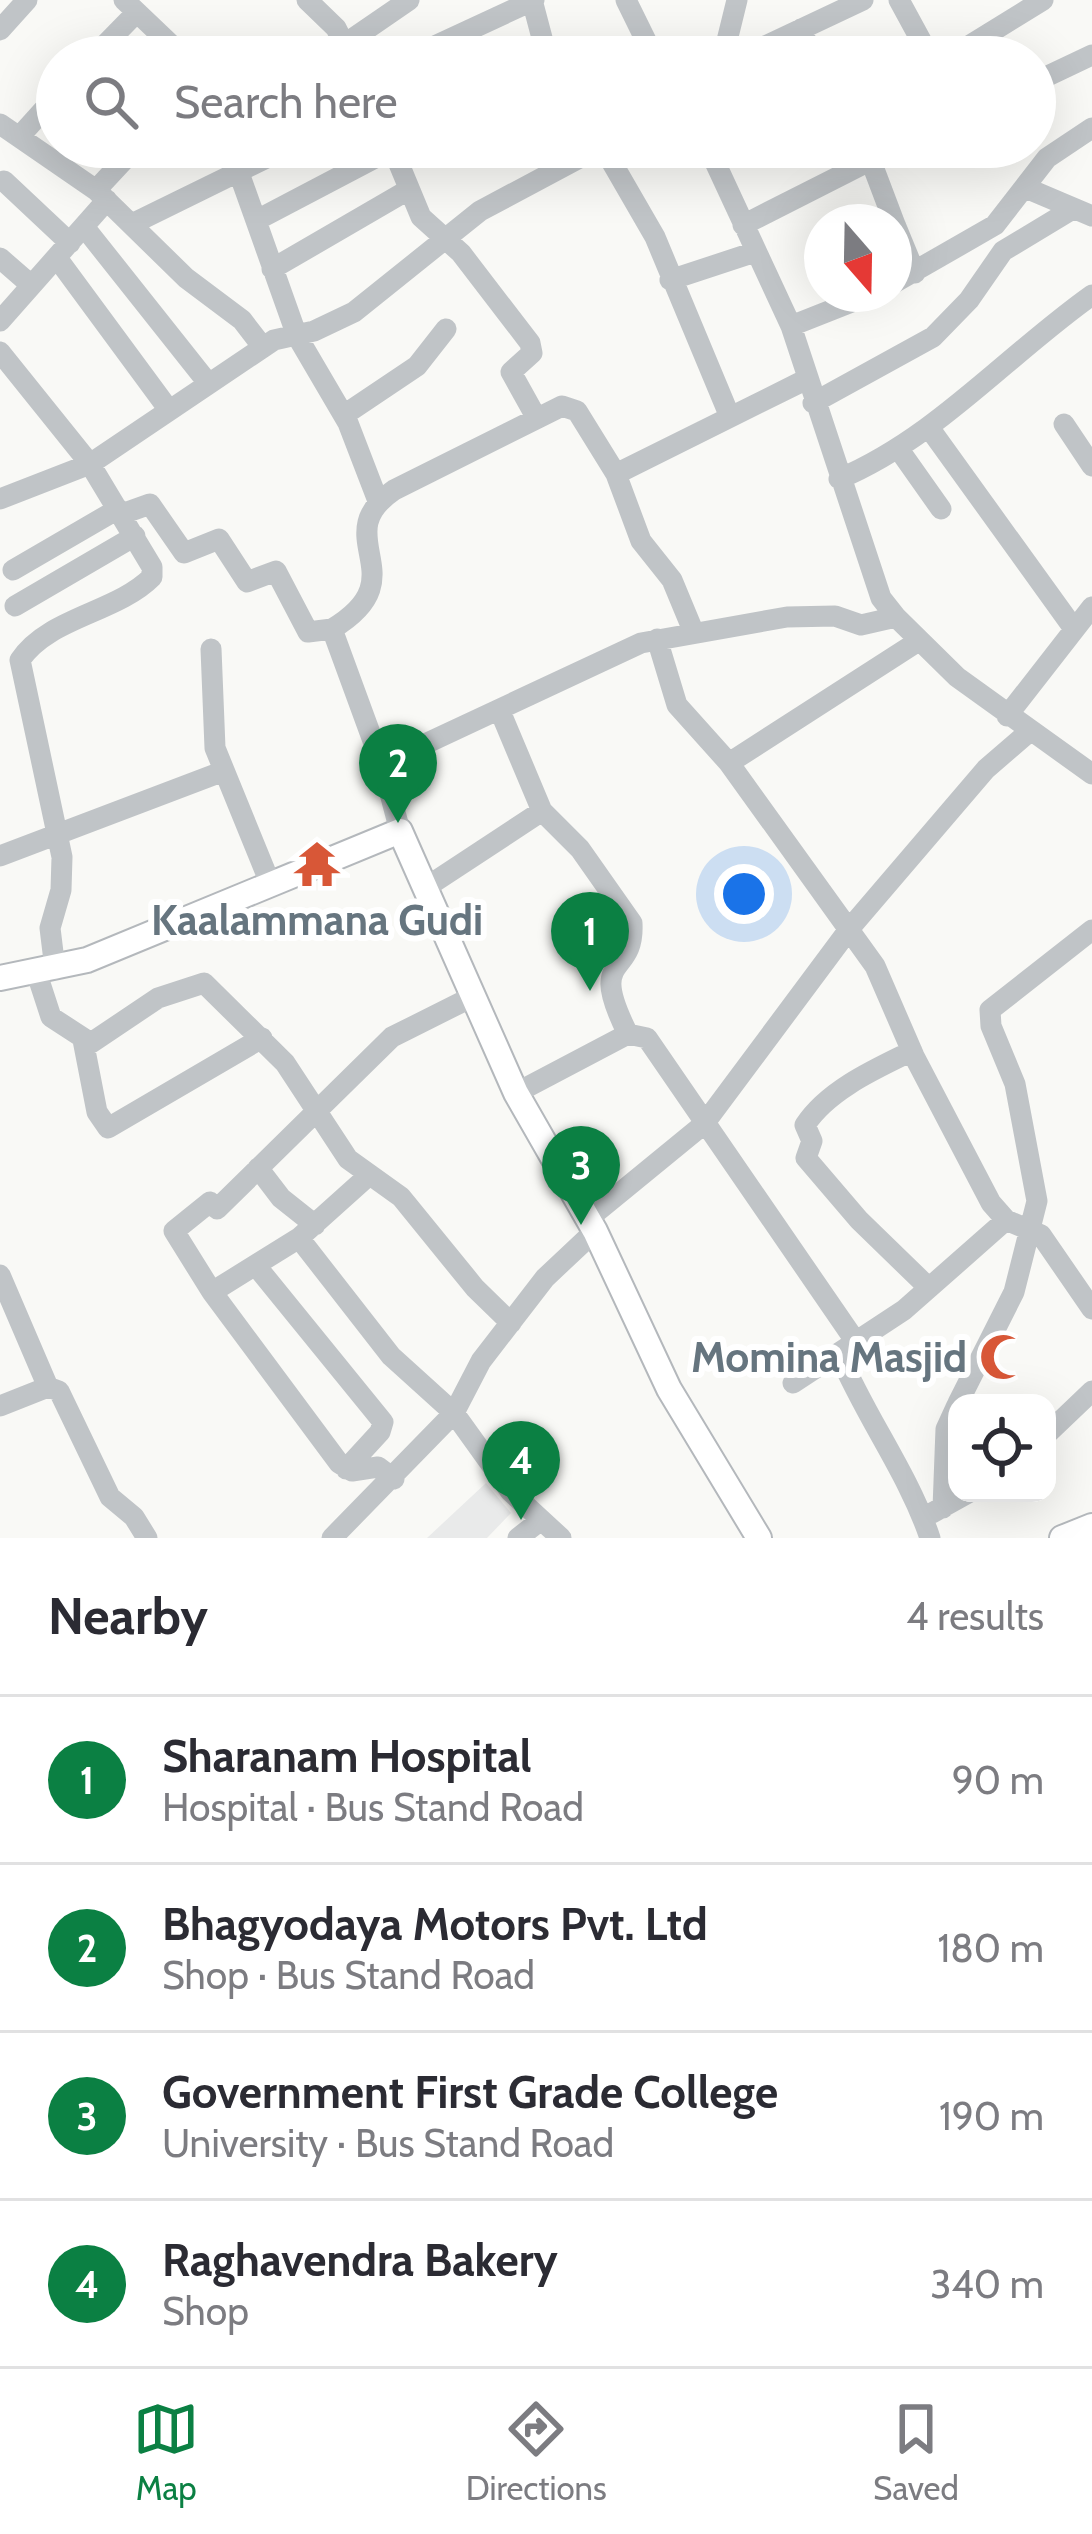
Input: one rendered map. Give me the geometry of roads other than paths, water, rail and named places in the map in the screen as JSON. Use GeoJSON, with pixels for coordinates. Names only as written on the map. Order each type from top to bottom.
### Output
{"type":"FeatureCollection","features":[{"type":"Feature","properties":{"kind":"main road"},"geometry":{"type":"LineString","coordinates":[[0,978],[45,970],[400,831],[516,1093],[592,1225],[669,1389],[759,1538]]}},
{"type":"Feature","properties":{"kind":"main road"},"geometry":{"type":"LineString","coordinates":[[1061,1538],[1092,1526]]}},
{"type":"Feature","properties":{"kind":"street"},"geometry":{"type":"LineString","coordinates":[[0,30],[27,0]]}},
{"type":"Feature","properties":{"kind":"street"},"geometry":{"type":"LineString","coordinates":[[308,0],[336,36]]}},
{"type":"Feature","properties":{"kind":"street"},"geometry":{"type":"LineString","coordinates":[[365,36],[409,0]]}},
{"type":"Feature","properties":{"kind":"street"},"geometry":{"type":"LineString","coordinates":[[456,36],[533,0],[541,36]]}},
{"type":"Feature","properties":{"kind":"street"},"geometry":{"type":"LineString","coordinates":[[626,0],[644,36]]}},
{"type":"Feature","properties":{"kind":"street"},"geometry":{"type":"LineString","coordinates":[[728,36],[737,0]]}},
{"type":"Feature","properties":{"kind":"street"},"geometry":{"type":"LineString","coordinates":[[786,36],[863,0]]}},
{"type":"Feature","properties":{"kind":"street"},"geometry":{"type":"LineString","coordinates":[[899,0],[919,36]]}},
{"type":"Feature","properties":{"kind":"street"},"geometry":{"type":"LineString","coordinates":[[985,36],[1043,0]]}},
{"type":"Feature","properties":{"kind":"street"},"geometry":{"type":"LineString","coordinates":[[110,36],[130,6],[162,36]]}},
{"type":"Feature","properties":{"kind":"street"},"geometry":{"type":"LineString","coordinates":[[801,29],[804,36]]}},
{"type":"Feature","properties":{"kind":"street"},"geometry":{"type":"LineString","coordinates":[[1056,72],[1092,55]]}},
{"type":"Feature","properties":{"kind":"street"},"geometry":{"type":"LineString","coordinates":[[20,136],[36,118]]}},
{"type":"Feature","properties":{"kind":"street"},"geometry":{"type":"LineString","coordinates":[[0,124],[36,148]]}},
{"type":"Feature","properties":{"kind":"street"},"geometry":{"type":"LineString","coordinates":[[1056,153],[1092,128]]}},
{"type":"Feature","properties":{"kind":"street"},"geometry":{"type":"LineString","coordinates":[[64,168],[102,195],[186,278],[242,320],[262,346]]}},
{"type":"Feature","properties":{"kind":"street"},"geometry":{"type":"LineString","coordinates":[[0,321],[71,243],[121,168]]}},
{"type":"Feature","properties":{"kind":"street"},"geometry":{"type":"LineString","coordinates":[[134,224],[249,168]]}},
{"type":"Feature","properties":{"kind":"street"},"geometry":{"type":"LineString","coordinates":[[257,220],[355,168]]}},
{"type":"Feature","properties":{"kind":"street"},"geometry":{"type":"LineString","coordinates":[[400,168],[421,217],[447,240],[530,344],[532,353],[511,372],[536,417]]}},
{"type":"Feature","properties":{"kind":"street"},"geometry":{"type":"LineString","coordinates":[[0,500],[90,464],[262,346],[354,312],[480,211],[557,168]]}},
{"type":"Feature","properties":{"kind":"street"},"geometry":{"type":"LineString","coordinates":[[605,168],[656,237],[730,417]]}},
{"type":"Feature","properties":{"kind":"street"},"geometry":{"type":"LineString","coordinates":[[717,168],[790,326],[881,598],[917,642],[1007,716],[1092,774]]}},
{"type":"Feature","properties":{"kind":"street"},"geometry":{"type":"LineString","coordinates":[[743,225],[842,168]]}},
{"type":"Feature","properties":{"kind":"street"},"geometry":{"type":"LineString","coordinates":[[874,168],[887,204]]}},
{"type":"Feature","properties":{"kind":"street"},"geometry":{"type":"LineString","coordinates":[[912,274],[985,232],[1041,168]]}},
{"type":"Feature","properties":{"kind":"street"},"geometry":{"type":"LineString","coordinates":[[239,173],[297,336],[344,415],[378,501]]}},
{"type":"Feature","properties":{"kind":"street"},"geometry":{"type":"LineString","coordinates":[[4,181],[208,383]]}},
{"type":"Feature","properties":{"kind":"street"},"geometry":{"type":"LineString","coordinates":[[1026,188],[1081,213]]}},
{"type":"Feature","properties":{"kind":"street"},"geometry":{"type":"LineString","coordinates":[[272,269],[408,190]]}},
{"type":"Feature","properties":{"kind":"street"},"geometry":{"type":"LineString","coordinates":[[813,403],[933,337],[969,300],[1003,251],[1081,213]]}},
{"type":"Feature","properties":{"kind":"street"},"geometry":{"type":"LineString","coordinates":[[71,243],[169,410]]}},
{"type":"Feature","properties":{"kind":"street"},"geometry":{"type":"LineString","coordinates":[[670,280],[755,252]]}},
{"type":"Feature","properties":{"kind":"street"},"geometry":{"type":"LineString","coordinates":[[0,258],[31,285]]}},
{"type":"Feature","properties":{"kind":"street"},"geometry":{"type":"LineString","coordinates":[[912,266],[915,273]]}},
{"type":"Feature","properties":{"kind":"street"},"geometry":{"type":"LineString","coordinates":[[839,479],[900,451],[1029,339],[1092,295]]}},
{"type":"Feature","properties":{"kind":"street"},"geometry":{"type":"LineString","coordinates":[[790,326],[826,312]]}},
{"type":"Feature","properties":{"kind":"street"},"geometry":{"type":"LineString","coordinates":[[344,415],[417,366],[446,329]]}},
{"type":"Feature","properties":{"kind":"street"},"geometry":{"type":"LineString","coordinates":[[0,352],[90,464],[135,536],[152,577],[35,644],[20,660],[43,748],[63,877],[45,970],[51,1017],[83,1040],[94,1042],[158,998],[198,982],[262,1038],[367,1177],[401,1197],[475,1288],[512,1323]]}},
{"type":"Feature","properties":{"kind":"street"},"geometry":{"type":"LineString","coordinates":[[616,475],[805,380]]}},
{"type":"Feature","properties":{"kind":"street"},"geometry":{"type":"LineString","coordinates":[[13,571],[120,512],[150,504],[184,553],[218,539],[248,582],[276,571],[308,632],[332,629],[362,611],[374,582],[365,521],[378,501],[562,406],[577,411],[616,475],[641,541],[672,580],[694,633]]}},
{"type":"Feature","properties":{"kind":"street"},"geometry":{"type":"LineString","coordinates":[[1064,424],[1092,466]]}},
{"type":"Feature","properties":{"kind":"street"},"geometry":{"type":"LineString","coordinates":[[930,429],[1072,626]]}},
{"type":"Feature","properties":{"kind":"street"},"geometry":{"type":"LineString","coordinates":[[900,451],[941,509]]}},
{"type":"Feature","properties":{"kind":"street"},"geometry":{"type":"LineString","coordinates":[[15,606],[135,536]]}},
{"type":"Feature","properties":{"kind":"street"},"geometry":{"type":"LineString","coordinates":[[1007,716],[1072,626],[1092,607]]}},
{"type":"Feature","properties":{"kind":"street"},"geometry":{"type":"LineString","coordinates":[[384,771],[395,758],[658,640],[802,616],[836,616],[860,625],[896,617]]}},
{"type":"Feature","properties":{"kind":"street"},"geometry":{"type":"LineString","coordinates":[[332,629],[384,771],[400,831]]}},
{"type":"Feature","properties":{"kind":"street"},"geometry":{"type":"LineString","coordinates":[[658,640],[677,705],[729,763],[875,966],[912,1051],[991,1203],[1006,1220],[1029,1226],[1092,1309]]}},
{"type":"Feature","properties":{"kind":"street"},"geometry":{"type":"LineString","coordinates":[[729,763],[917,642]]}},
{"type":"Feature","properties":{"kind":"street"},"geometry":{"type":"LineString","coordinates":[[211,649],[215,748],[270,883]]}},
{"type":"Feature","properties":{"kind":"street"},"geometry":{"type":"LineString","coordinates":[[500,711],[542,811],[580,849],[632,923],[630,944],[610,970],[608,986],[628,1034]]}},
{"type":"Feature","properties":{"kind":"street"},"geometry":{"type":"LineString","coordinates":[[332,1538],[454,1413],[482,1361],[592,1225],[704,1124],[850,928],[986,769],[1030,731]]}},
{"type":"Feature","properties":{"kind":"street"},"geometry":{"type":"LineString","coordinates":[[0,856],[224,771]]}},
{"type":"Feature","properties":{"kind":"street"},"geometry":{"type":"LineString","coordinates":[[425,888],[542,811]]}},
{"type":"Feature","properties":{"kind":"street"},"geometry":{"type":"LineString","coordinates":[[962,1394],[1014,1292],[1037,1201],[1016,1084],[991,1027],[990,1010],[1092,930]]}},
{"type":"Feature","properties":{"kind":"street"},"geometry":{"type":"LineString","coordinates":[[346,1469],[212,1292],[174,1231],[214,1206],[258,1168],[392,1036],[472,997]]}},
{"type":"Feature","properties":{"kind":"street"},"geometry":{"type":"LineString","coordinates":[[516,1093],[628,1034],[647,1038],[848,1348],[872,1429],[932,1521]]}},
{"type":"Feature","properties":{"kind":"street"},"geometry":{"type":"LineString","coordinates":[[83,1040],[97,1112],[108,1128],[262,1038]]}},
{"type":"Feature","properties":{"kind":"street"},"geometry":{"type":"LineString","coordinates":[[912,1051],[862,1076],[815,1112],[805,1125],[812,1141],[806,1158],[880,1243],[929,1288]]}},
{"type":"Feature","properties":{"kind":"street"},"geometry":{"type":"LineString","coordinates":[[258,1168],[391,1356],[454,1413],[510,1491],[561,1538]]}},
{"type":"Feature","properties":{"kind":"street"},"geometry":{"type":"LineString","coordinates":[[212,1292],[307,1232],[367,1177]]}},
{"type":"Feature","properties":{"kind":"street"},"geometry":{"type":"LineString","coordinates":[[793,1383],[929,1288],[1006,1220]]}},
{"type":"Feature","properties":{"kind":"street"},"geometry":{"type":"LineString","coordinates":[[257,1267],[383,1422],[380,1432],[346,1469]]}},
{"type":"Feature","properties":{"kind":"street"},"geometry":{"type":"LineString","coordinates":[[0,1275],[48,1387]]}},
{"type":"Feature","properties":{"kind":"street"},"geometry":{"type":"LineString","coordinates":[[0,1406],[48,1387],[59,1391],[110,1497],[134,1517],[147,1538]]}},
{"type":"Feature","properties":{"kind":"street"},"geometry":{"type":"LineString","coordinates":[[1056,1425],[1092,1391]]}},
{"type":"Feature","properties":{"kind":"street"},"geometry":{"type":"LineString","coordinates":[[932,1521],[948,1435]]}},
{"type":"Feature","properties":{"kind":"street"},"geometry":{"type":"LineString","coordinates":[[346,1469],[373,1466],[394,1479]]}},
{"type":"Feature","properties":{"kind":"street"},"geometry":{"type":"LineString","coordinates":[[932,1521],[956,1502]]}},
{"type":"Feature","properties":{"kind":"street"},"geometry":{"type":"LineString","coordinates":[[518,1538],[541,1520]]}},
{"type":"Feature","properties":{"kind":"place","name":"Bhagyodaya Motors Pvt. Ltd"},"geometry":{"type":"Point","coordinates":[398,823]}},
{"type":"Feature","properties":{"kind":"place","name":"Kaalammana Gudi"},"geometry":{"type":"Point","coordinates":[317,864]}},
{"type":"Feature","properties":{"kind":"place","name":"Sharanam Hospital"},"geometry":{"type":"Point","coordinates":[590,991]}},
{"type":"Feature","properties":{"kind":"place","name":"Government First Grade College"},"geometry":{"type":"Point","coordinates":[581,1225]}},
{"type":"Feature","properties":{"kind":"place","name":"Momina Masjid"},"geometry":{"type":"Point","coordinates":[1003,1357]}},
{"type":"Feature","properties":{"kind":"place","name":"Raghavendra Bakery"},"geometry":{"type":"Point","coordinates":[521,1520]}}]}
